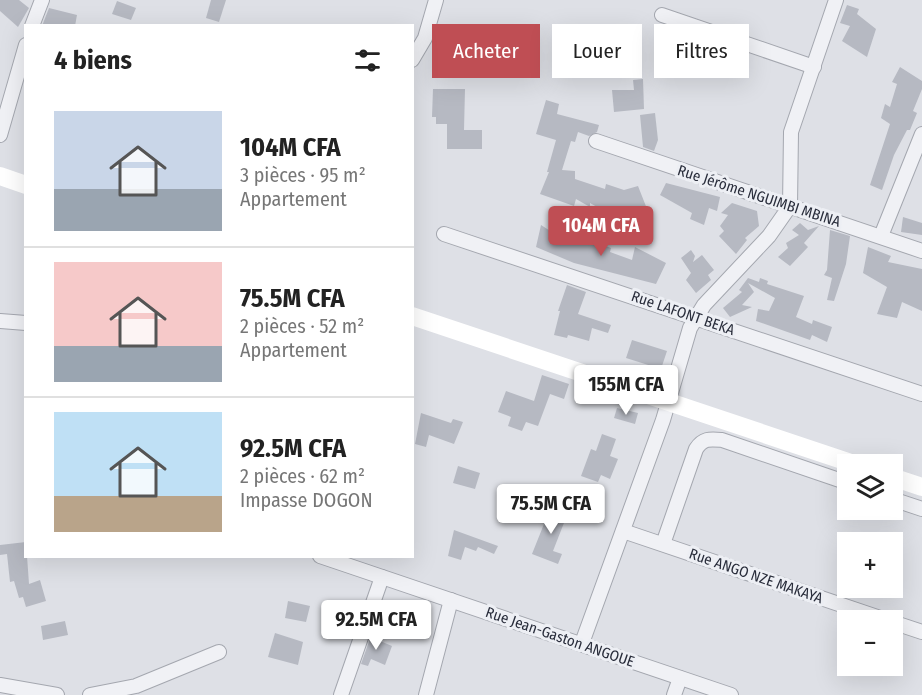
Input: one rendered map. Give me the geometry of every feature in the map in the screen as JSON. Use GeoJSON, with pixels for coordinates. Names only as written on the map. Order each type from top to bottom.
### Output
{"type":"FeatureCollection","features":[{"type":"Feature","properties":{"kind":"street"},"geometry":{"type":"LineString","coordinates":[[33,24],[42,0]]}},
{"type":"Feature","properties":{"kind":"street"},"geometry":{"type":"LineString","coordinates":[[414,57],[425,38],[436,0]]}},
{"type":"Feature","properties":{"kind":"street"},"geometry":{"type":"LineString","coordinates":[[582,643],[668,401],[690,328],[697,316],[769,236],[790,206],[791,132],[836,0]]}},
{"type":"Feature","properties":{"kind":"street"},"geometry":{"type":"LineString","coordinates":[[662,15],[814,67]]}},
{"type":"Feature","properties":{"kind":"street"},"geometry":{"type":"LineString","coordinates":[[0,135],[24,51]]}},
{"type":"Feature","properties":{"kind":"street"},"geometry":{"type":"LineString","coordinates":[[881,236],[922,134]]}},
{"type":"Feature","properties":{"kind":"street","name":"Rue Jérôme NGUIMBI MBINA"},"geometry":{"type":"LineString","coordinates":[[596,141],[922,250]]}},
{"type":"Feature","properties":{"kind":"street"},"geometry":{"type":"LineString","coordinates":[[0,176],[24,184]]}},
{"type":"Feature","properties":{"kind":"street","name":"Rue LAFONT BEKA"},"geometry":{"type":"LineString","coordinates":[[444,234],[697,316],[922,394]]}},
{"type":"Feature","properties":{"kind":"street"},"geometry":{"type":"LineString","coordinates":[[414,317],[837,458]]}},
{"type":"Feature","properties":{"kind":"street"},"geometry":{"type":"LineString","coordinates":[[0,321],[24,323]]}},
{"type":"Feature","properties":{"kind":"street"},"geometry":{"type":"LineString","coordinates":[[663,544],[696,449],[700,442],[709,438],[722,440],[837,479]]}},
{"type":"Feature","properties":{"kind":"street"},"geometry":{"type":"LineString","coordinates":[[903,481],[922,487]]}},
{"type":"Feature","properties":{"kind":"street"},"geometry":{"type":"LineString","coordinates":[[903,503],[922,509]]}},
{"type":"Feature","properties":{"kind":"street","name":"Rue ANGO NZE MAKAYA"},"geometry":{"type":"LineString","coordinates":[[623,531],[856,610]]}},
{"type":"Feature","properties":{"kind":"street","name":"Rue Jean-Gaston ANGOUE"},"geometry":{"type":"LineString","coordinates":[[326,558],[731,695]]}},
{"type":"Feature","properties":{"kind":"street"},"geometry":{"type":"LineString","coordinates":[[341,695],[382,577]]}},
{"type":"Feature","properties":{"kind":"street"},"geometry":{"type":"LineString","coordinates":[[426,695],[452,600]]}},
{"type":"Feature","properties":{"kind":"street","name":"Rue ANGO NZE MAKAYA"},"geometry":{"type":"LineString","coordinates":[[903,626],[922,632]]}},
{"type":"Feature","properties":{"kind":"street"},"geometry":{"type":"LineString","coordinates":[[90,695],[136,686],[219,652]]}},
{"type":"Feature","properties":{"kind":"street"},"geometry":{"type":"LineString","coordinates":[[674,695],[680,678]]}},
{"type":"Feature","properties":{"kind":"street"},"geometry":{"type":"LineString","coordinates":[[0,685],[57,695]]}},
{"type":"Feature","properties":{"kind":"building"},"geometry":{"type":"Polygon","coordinates":[[[0,0],[19,0],[29,8],[18,27],[0,11],[0,0]]]}},
{"type":"Feature","properties":{"kind":"building"},"geometry":{"type":"Polygon","coordinates":[[[211,0],[226,0],[219,22],[206,18],[211,0]]]}},
{"type":"Feature","properties":{"kind":"building"},"geometry":{"type":"Polygon","coordinates":[[[117,1],[136,8],[131,20],[112,14],[117,1]]]}},
{"type":"Feature","properties":{"kind":"building"},"geometry":{"type":"Polygon","coordinates":[[[847,5],[859,9],[857,14],[876,29],[867,57],[842,41],[850,26],[840,23],[847,5]]]}},
{"type":"Feature","properties":{"kind":"building"},"geometry":{"type":"Polygon","coordinates":[[[49,8],[77,15],[75,24],[43,24],[49,8]]]}},
{"type":"Feature","properties":{"kind":"building"},"geometry":{"type":"Polygon","coordinates":[[[900,67],[922,81],[922,89],[913,111],[917,113],[910,130],[907,130],[894,155],[882,190],[870,185],[890,124],[881,118],[885,104],[890,107],[897,84],[892,82],[900,67]]]}},
{"type":"Feature","properties":{"kind":"building"},"geometry":{"type":"Polygon","coordinates":[[[643,79],[644,109],[614,112],[612,90],[634,90],[633,80],[643,79]]]}},
{"type":"Feature","properties":{"kind":"building"},"geometry":{"type":"Polygon","coordinates":[[[433,89],[465,89],[464,130],[482,130],[482,149],[447,149],[447,124],[436,124],[436,117],[432,117],[433,89]]]}},
{"type":"Feature","properties":{"kind":"building"},"geometry":{"type":"Polygon","coordinates":[[[546,100],[559,104],[557,114],[599,125],[597,132],[589,136],[578,132],[575,142],[571,141],[562,170],[575,171],[575,179],[605,189],[606,184],[624,190],[638,186],[651,219],[635,224],[633,218],[614,210],[611,215],[590,203],[590,207],[576,199],[574,206],[540,194],[549,172],[547,172],[556,140],[536,134],[546,100]]]}},
{"type":"Feature","properties":{"kind":"building"},"geometry":{"type":"Polygon","coordinates":[[[655,113],[658,140],[654,151],[643,147],[640,115],[655,113]]]}},
{"type":"Feature","properties":{"kind":"building"},"geometry":{"type":"Polygon","coordinates":[[[666,183],[720,197],[717,211],[709,208],[704,225],[690,219],[692,213],[660,195],[666,183]]]}},
{"type":"Feature","properties":{"kind":"building"},"geometry":{"type":"Polygon","coordinates":[[[732,203],[757,211],[759,226],[745,238],[747,240],[736,254],[719,236],[724,231],[720,226],[728,215],[721,213],[732,203]]]}},
{"type":"Feature","properties":{"kind":"building"},"geometry":{"type":"Polygon","coordinates":[[[903,217],[922,223],[922,235],[901,232],[903,217]]]}},
{"type":"Feature","properties":{"kind":"building"},"geometry":{"type":"Polygon","coordinates":[[[800,223],[808,230],[819,226],[804,243],[808,247],[790,266],[778,257],[788,248],[786,243],[799,235],[792,230],[800,223]]]}},
{"type":"Feature","properties":{"kind":"building"},"geometry":{"type":"Polygon","coordinates":[[[541,225],[561,238],[561,232],[585,243],[587,239],[611,248],[610,252],[632,260],[635,247],[666,263],[656,284],[574,263],[536,247],[541,225]]]}},
{"type":"Feature","properties":{"kind":"building"},"geometry":{"type":"Polygon","coordinates":[[[830,230],[850,236],[846,264],[834,301],[827,300],[832,278],[824,275],[827,270],[830,230]]]}},
{"type":"Feature","properties":{"kind":"building"},"geometry":{"type":"Polygon","coordinates":[[[868,247],[891,256],[888,262],[922,269],[922,311],[902,302],[897,318],[877,314],[887,287],[863,273],[868,247]]]}},
{"type":"Feature","properties":{"kind":"building"},"geometry":{"type":"Polygon","coordinates":[[[691,250],[695,256],[693,262],[702,255],[714,270],[708,275],[711,280],[696,293],[686,280],[691,273],[681,258],[691,250]]]}},
{"type":"Feature","properties":{"kind":"building"},"geometry":{"type":"Polygon","coordinates":[[[748,278],[759,282],[760,278],[768,281],[767,284],[804,296],[796,317],[812,324],[813,320],[832,327],[827,342],[812,335],[810,340],[756,321],[758,309],[769,311],[775,298],[748,283],[754,292],[742,305],[752,307],[730,317],[723,308],[742,292],[739,290],[748,278]]]}},
{"type":"Feature","properties":{"kind":"building"},"geometry":{"type":"Polygon","coordinates":[[[567,285],[586,292],[578,314],[611,325],[608,333],[592,328],[589,341],[568,335],[567,338],[554,335],[560,311],[558,311],[567,285]]]}},
{"type":"Feature","properties":{"kind":"building"},"geometry":{"type":"Polygon","coordinates":[[[632,340],[667,351],[661,369],[626,358],[632,340]]]}},
{"type":"Feature","properties":{"kind":"building"},"geometry":{"type":"Polygon","coordinates":[[[542,375],[569,384],[564,399],[550,394],[538,426],[526,422],[522,431],[508,426],[511,417],[498,412],[506,391],[534,401],[542,375]]]}},
{"type":"Feature","properties":{"kind":"building"},"geometry":{"type":"Polygon","coordinates":[[[617,408],[638,413],[635,424],[614,418],[617,408]]]}},
{"type":"Feature","properties":{"kind":"building"},"geometry":{"type":"Polygon","coordinates":[[[421,413],[451,423],[453,419],[463,422],[454,444],[429,435],[426,447],[415,444],[421,413]]]}},
{"type":"Feature","properties":{"kind":"building"},"geometry":{"type":"Polygon","coordinates":[[[602,434],[616,439],[610,456],[618,459],[610,479],[601,475],[598,482],[581,476],[591,449],[596,451],[602,434]]]}},
{"type":"Feature","properties":{"kind":"building"},"geometry":{"type":"Polygon","coordinates":[[[458,466],[480,473],[475,489],[453,483],[458,466]]]}},
{"type":"Feature","properties":{"kind":"building"},"geometry":{"type":"Polygon","coordinates":[[[552,504],[569,510],[553,551],[562,554],[558,564],[532,554],[552,504]]]}},
{"type":"Feature","properties":{"kind":"building"},"geometry":{"type":"Polygon","coordinates":[[[454,530],[498,546],[494,554],[478,547],[476,551],[465,547],[461,560],[448,556],[454,530]]]}},
{"type":"Feature","properties":{"kind":"building"},"geometry":{"type":"Polygon","coordinates":[[[24,542],[24,558],[27,558],[29,584],[40,580],[46,601],[26,607],[23,597],[19,598],[14,581],[10,582],[7,554],[0,555],[0,545],[24,542]]]}},
{"type":"Feature","properties":{"kind":"building"},"geometry":{"type":"Polygon","coordinates":[[[288,601],[310,606],[306,622],[285,618],[288,601]]]}},
{"type":"Feature","properties":{"kind":"building"},"geometry":{"type":"Polygon","coordinates":[[[65,621],[68,635],[43,640],[41,626],[65,621]]]}},
{"type":"Feature","properties":{"kind":"building"},"geometry":{"type":"Polygon","coordinates":[[[275,633],[303,642],[298,665],[268,657],[275,633]]]}},
{"type":"Feature","properties":{"kind":"building"},"geometry":{"type":"Polygon","coordinates":[[[372,633],[382,635],[380,641],[392,646],[385,665],[371,659],[368,666],[361,664],[372,633]]]}}]}
